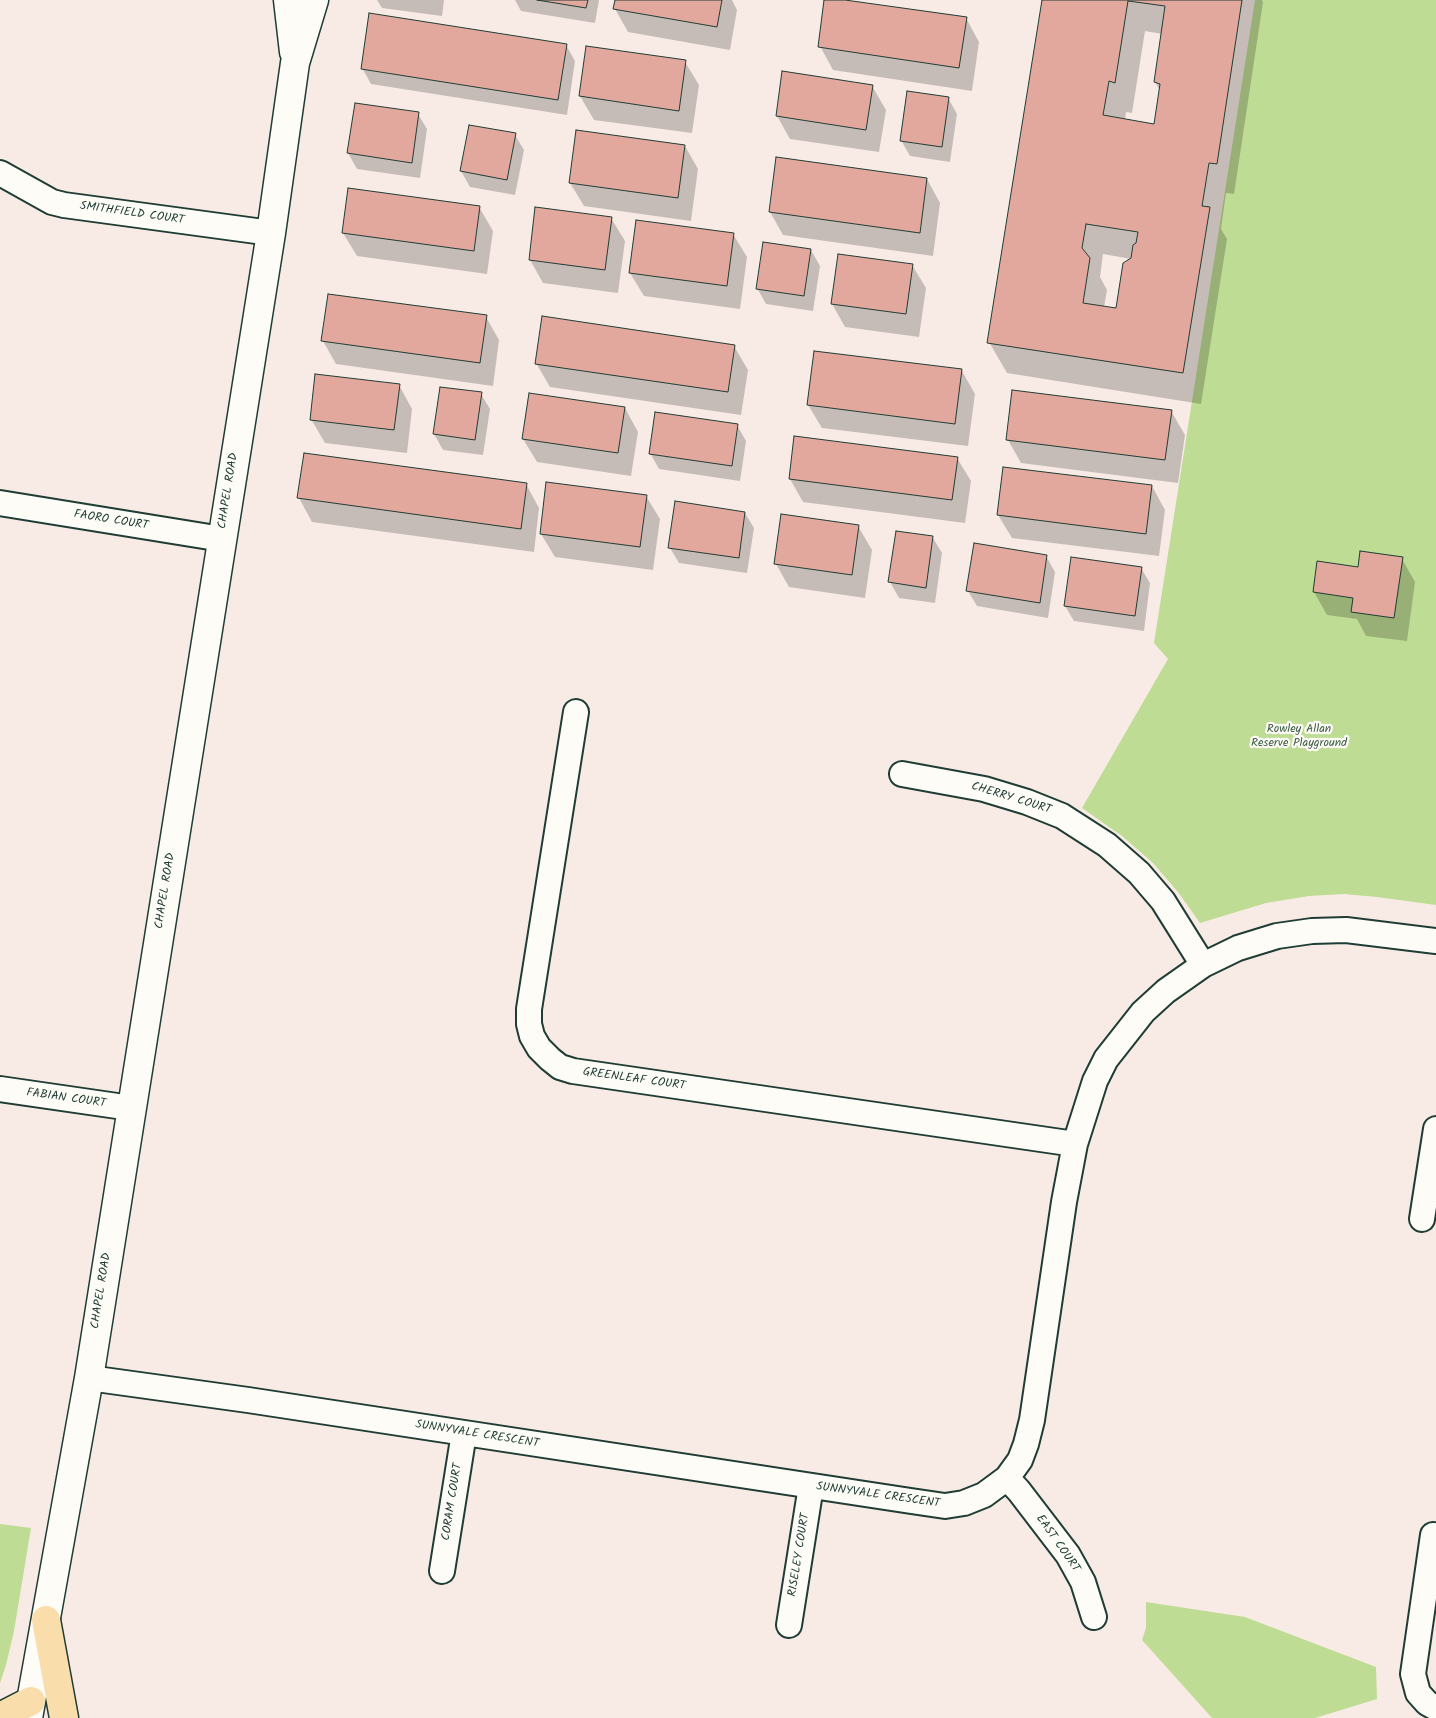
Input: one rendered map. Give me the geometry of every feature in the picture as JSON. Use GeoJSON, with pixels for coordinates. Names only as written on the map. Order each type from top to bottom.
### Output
{"type":"FeatureCollection","features":[{"type":"Feature","properties":{"kind":"highway"},"geometry":{"type":"LineString","coordinates":[[46,1620],[64,1718]]}},
{"type":"Feature","properties":{"kind":"highway"},"geometry":{"type":"LineString","coordinates":[[0,1717],[30,1710]]}},
{"type":"Feature","properties":{"kind":"main road","name":"CHAPEL ROAD"},"geometry":{"type":"LineString","coordinates":[[288,0],[295,63]]}},
{"type":"Feature","properties":{"kind":"main road","name":"CHAPEL ROAD"},"geometry":{"type":"LineString","coordinates":[[30,1710],[89,1378],[270,233],[295,63],[314,0]]}},
{"type":"Feature","properties":{"kind":"street","name":"SMITHFIELD COURT"},"geometry":{"type":"LineString","coordinates":[[0,173],[39,196],[64,205],[270,233]]}},
{"type":"Feature","properties":{"kind":"street","name":"FAORO COURT"},"geometry":{"type":"LineString","coordinates":[[0,503],[222,539]]}},
{"type":"Feature","properties":{"kind":"street","name":"GREENLEAF COURT"},"geometry":{"type":"LineString","coordinates":[[576,712],[529,1009],[529,1024],[532,1036],[539,1048],[550,1059],[560,1067],[572,1071],[1075,1144]]}},
{"type":"Feature","properties":{"kind":"street","name":"CHERRY COURT"},"geometry":{"type":"LineString","coordinates":[[902,774],[984,789],[1028,802],[1062,816],[1107,845],[1139,873],[1163,900],[1203,965]]}},
{"type":"Feature","properties":{"kind":"street","name":"SUNNYVALE CRESCENT"},"geometry":{"type":"LineString","coordinates":[[89,1378],[945,1506],[964,1503],[984,1495],[1007,1478],[1020,1460],[1026,1444],[1032,1420],[1075,1144],[1095,1081],[1106,1059],[1143,1012],[1166,991],[1203,965],[1238,948],[1277,936],[1312,931],[1346,930],[1436,941]]}},
{"type":"Feature","properties":{"kind":"street","name":"FABIAN COURT"},"geometry":{"type":"LineString","coordinates":[[0,1089],[131,1108]]}},
{"type":"Feature","properties":{"kind":"street"},"geometry":{"type":"LineString","coordinates":[[1422,1219],[1436,1129]]}},
{"type":"Feature","properties":{"kind":"street","name":"CORAM COURT"},"geometry":{"type":"LineString","coordinates":[[442,1571],[464,1433]]}},
{"type":"Feature","properties":{"kind":"street","name":"EAST COURT"},"geometry":{"type":"LineString","coordinates":[[1007,1478],[1019,1490],[1068,1555],[1083,1582],[1094,1617]]}},
{"type":"Feature","properties":{"kind":"street","name":"RISELEY COURT"},"geometry":{"type":"LineString","coordinates":[[789,1625],[811,1486]]}},
{"type":"Feature","properties":{"kind":"street"},"geometry":{"type":"LineString","coordinates":[[1434,1535],[1413,1674],[1418,1692],[1427,1703],[1436,1708]]}},
{"type":"Feature","properties":{"kind":"green space","name":"Rowley Allan Reserve Playground"},"geometry":{"type":"Polygon","coordinates":[[[1255,0],[1436,0],[1436,905],[1344,894],[1309,896],[1266,903],[1200,923],[1178,892],[1153,863],[1122,836],[1082,808],[1168,659],[1154,643],[1255,0]]]}},
{"type":"Feature","properties":{"kind":"green space"},"geometry":{"type":"Polygon","coordinates":[[[0,1524],[31,1528],[14,1631],[0,1683],[0,1524]]]}},
{"type":"Feature","properties":{"kind":"green space"},"geometry":{"type":"Polygon","coordinates":[[[1146,1602],[1245,1617],[1376,1667],[1377,1699],[1315,1718],[1212,1718],[1142,1640],[1146,1628],[1146,1602]]]}},
{"type":"Feature","properties":{"kind":"building"},"geometry":{"type":"Polygon","coordinates":[[[537,0],[588,0],[586,8],[537,0]]]}},
{"type":"Feature","properties":{"kind":"building"},"geometry":{"type":"Polygon","coordinates":[[[615,0],[722,0],[717,27],[613,9],[615,0]]]}},
{"type":"Feature","properties":{"kind":"building"},"geometry":{"type":"Polygon","coordinates":[[[824,0],[845,0],[967,17],[959,68],[818,47],[824,0]]]}},
{"type":"Feature","properties":{"kind":"building"},"geometry":{"type":"Polygon","coordinates":[[[1042,0],[1242,0],[1217,164],[1209,163],[1202,206],[1210,207],[1183,373],[987,343],[1042,0]],[[1128,1],[1115,83],[1109,81],[1103,115],[1154,124],[1160,84],[1154,82],[1165,6],[1128,1]],[[1086,224],[1082,248],[1090,258],[1083,303],[1116,308],[1123,263],[1131,258],[1138,232],[1086,224]]]}},
{"type":"Feature","properties":{"kind":"building"},"geometry":{"type":"Polygon","coordinates":[[[369,13],[567,44],[558,100],[361,69],[369,13]]]}},
{"type":"Feature","properties":{"kind":"building"},"geometry":{"type":"Polygon","coordinates":[[[586,46],[686,60],[679,111],[579,96],[586,46]]]}},
{"type":"Feature","properties":{"kind":"building"},"geometry":{"type":"Polygon","coordinates":[[[782,71],[873,85],[866,130],[776,116],[782,71]]]}},
{"type":"Feature","properties":{"kind":"building"},"geometry":{"type":"Polygon","coordinates":[[[907,91],[949,97],[942,147],[900,141],[907,91]]]}},
{"type":"Feature","properties":{"kind":"building"},"geometry":{"type":"Polygon","coordinates":[[[355,103],[419,112],[412,163],[347,153],[355,103]]]}},
{"type":"Feature","properties":{"kind":"building"},"geometry":{"type":"Polygon","coordinates":[[[469,125],[516,133],[507,180],[460,171],[469,125]]]}},
{"type":"Feature","properties":{"kind":"building"},"geometry":{"type":"Polygon","coordinates":[[[576,130],[685,145],[678,198],[569,183],[576,130]]]}},
{"type":"Feature","properties":{"kind":"building"},"geometry":{"type":"Polygon","coordinates":[[[776,157],[927,178],[920,233],[769,212],[776,157]]]}},
{"type":"Feature","properties":{"kind":"building"},"geometry":{"type":"Polygon","coordinates":[[[348,188],[480,206],[474,251],[342,233],[348,188]]]}},
{"type":"Feature","properties":{"kind":"building"},"geometry":{"type":"Polygon","coordinates":[[[535,207],[612,217],[605,270],[529,260],[535,207]]]}},
{"type":"Feature","properties":{"kind":"building"},"geometry":{"type":"Polygon","coordinates":[[[636,220],[734,233],[727,286],[629,273],[636,220]]]}},
{"type":"Feature","properties":{"kind":"building"},"geometry":{"type":"Polygon","coordinates":[[[763,242],[811,249],[804,296],[756,289],[763,242]]]}},
{"type":"Feature","properties":{"kind":"building"},"geometry":{"type":"Polygon","coordinates":[[[838,254],[913,264],[906,314],[831,304],[838,254]]]}},
{"type":"Feature","properties":{"kind":"building"},"geometry":{"type":"Polygon","coordinates":[[[328,294],[487,315],[480,363],[321,341],[328,294]]]}},
{"type":"Feature","properties":{"kind":"building"},"geometry":{"type":"Polygon","coordinates":[[[542,316],[735,345],[728,392],[535,364],[542,316]]]}},
{"type":"Feature","properties":{"kind":"building"},"geometry":{"type":"Polygon","coordinates":[[[814,351],[962,369],[955,424],[807,405],[814,351]]]}},
{"type":"Feature","properties":{"kind":"building"},"geometry":{"type":"Polygon","coordinates":[[[315,374],[400,384],[394,430],[310,420],[315,374]]]}},
{"type":"Feature","properties":{"kind":"building"},"geometry":{"type":"Polygon","coordinates":[[[440,387],[482,392],[475,440],[433,434],[440,387]]]}},
{"type":"Feature","properties":{"kind":"building"},"geometry":{"type":"Polygon","coordinates":[[[1012,390],[1172,410],[1165,460],[1006,440],[1012,390]]]}},
{"type":"Feature","properties":{"kind":"building"},"geometry":{"type":"Polygon","coordinates":[[[529,393],[625,407],[618,453],[522,439],[529,393]]]}},
{"type":"Feature","properties":{"kind":"building"},"geometry":{"type":"Polygon","coordinates":[[[655,412],[738,424],[732,466],[649,454],[655,412]]]}},
{"type":"Feature","properties":{"kind":"building"},"geometry":{"type":"Polygon","coordinates":[[[794,436],[958,457],[952,500],[789,479],[794,436]]]}},
{"type":"Feature","properties":{"kind":"building"},"geometry":{"type":"Polygon","coordinates":[[[304,453],[527,483],[521,529],[297,498],[304,453]]]}},
{"type":"Feature","properties":{"kind":"building"},"geometry":{"type":"Polygon","coordinates":[[[1003,467],[1152,485],[1146,534],[997,515],[1003,467]]]}},
{"type":"Feature","properties":{"kind":"building"},"geometry":{"type":"Polygon","coordinates":[[[546,482],[647,495],[640,547],[540,534],[546,482]]]}},
{"type":"Feature","properties":{"kind":"building"},"geometry":{"type":"Polygon","coordinates":[[[675,501],[745,512],[739,558],[668,548],[675,501]]]}},
{"type":"Feature","properties":{"kind":"building"},"geometry":{"type":"Polygon","coordinates":[[[781,514],[859,525],[852,575],[774,564],[781,514]]]}},
{"type":"Feature","properties":{"kind":"building"},"geometry":{"type":"Polygon","coordinates":[[[896,531],[933,536],[926,588],[888,582],[896,531]]]}},
{"type":"Feature","properties":{"kind":"building"},"geometry":{"type":"Polygon","coordinates":[[[974,543],[1047,555],[1040,603],[966,591],[974,543]]]}},
{"type":"Feature","properties":{"kind":"building"},"geometry":{"type":"Polygon","coordinates":[[[1360,551],[1403,557],[1394,618],[1351,612],[1353,598],[1313,592],[1317,561],[1358,567],[1360,551]]]}},
{"type":"Feature","properties":{"kind":"building"},"geometry":{"type":"Polygon","coordinates":[[[1071,557],[1142,567],[1135,616],[1064,606],[1071,557]]]}}]}
